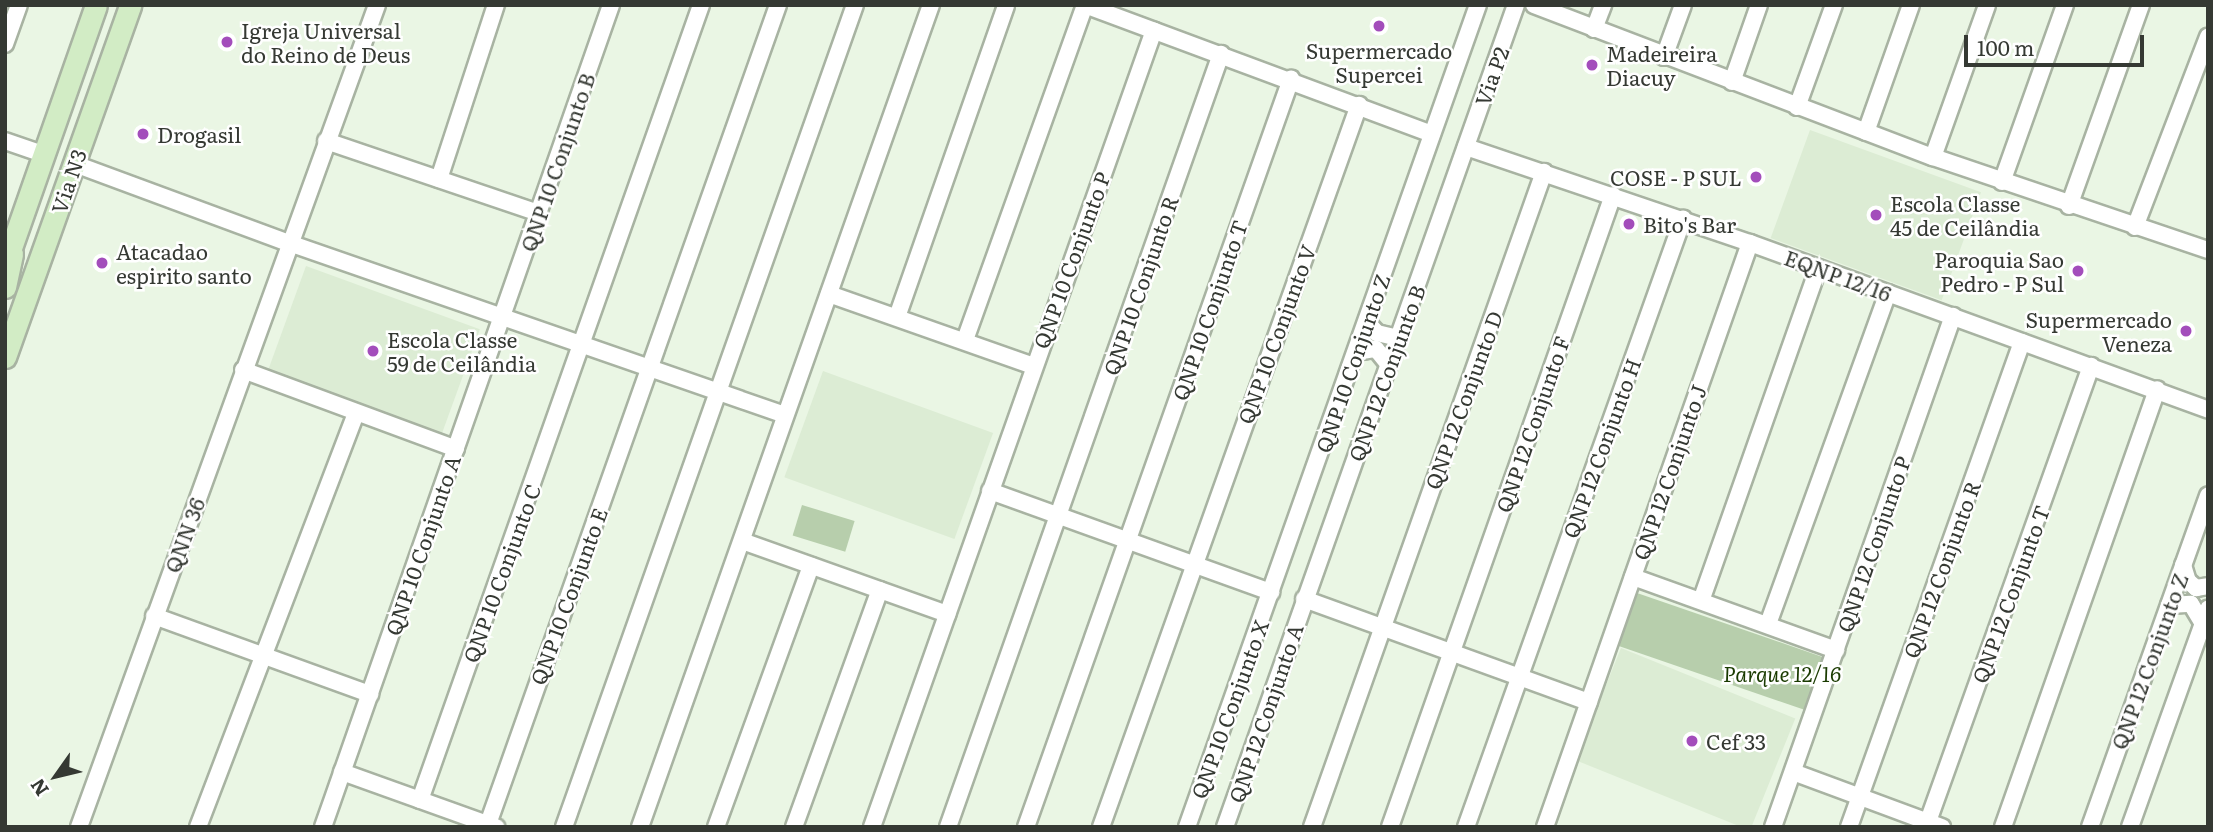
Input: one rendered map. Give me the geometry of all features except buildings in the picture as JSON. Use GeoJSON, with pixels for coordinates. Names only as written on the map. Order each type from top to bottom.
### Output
{"type":"FeatureCollection","features":[{"type":"Feature","properties":{"kind":"main road","name":"Via N3"},"geometry":{"type":"LineString","coordinates":[[5,265],[96,5]]}},
{"type":"Feature","properties":{"kind":"main road","name":"Via N3"},"geometry":{"type":"LineString","coordinates":[[5,357],[130,5]]}},
{"type":"Feature","properties":{"kind":"main road"},"geometry":{"type":"LineString","coordinates":[[5,286],[18,228]]}},
{"type":"Feature","properties":{"kind":"street"},"geometry":{"type":"LineString","coordinates":[[5,44],[19,5]]}},
{"type":"Feature","properties":{"kind":"street","name":"QNN 36"},"geometry":{"type":"LineString","coordinates":[[79,827],[377,5]]}},
{"type":"Feature","properties":{"kind":"street"},"geometry":{"type":"LineString","coordinates":[[439,179],[496,5]]}},
{"type":"Feature","properties":{"kind":"street","name":"QNP 10 Conjunto B"},"geometry":{"type":"LineString","coordinates":[[502,318],[611,5]]}},
{"type":"Feature","properties":{"kind":"street","name":"QNP 10 Conjunto C"},"geometry":{"type":"LineString","coordinates":[[420,800],[701,5]]}},
{"type":"Feature","properties":{"kind":"street","name":"QNP 10 Conjunto E"},"geometry":{"type":"LineString","coordinates":[[492,825],[778,5]]}},
{"type":"Feature","properties":{"kind":"street"},"geometry":{"type":"LineString","coordinates":[[564,827],[855,5]]}},
{"type":"Feature","properties":{"kind":"street"},"geometry":{"type":"LineString","coordinates":[[639,827],[931,5]]}},
{"type":"Feature","properties":{"kind":"street"},"geometry":{"type":"LineString","coordinates":[[897,317],[1006,5]]}},
{"type":"Feature","properties":{"kind":"street"},"geometry":{"type":"LineString","coordinates":[[965,340],[1086,5],[1291,79],[1432,134]]}},
{"type":"Feature","properties":{"kind":"street","name":"Via P2"},"geometry":{"type":"LineString","coordinates":[[1432,134],[1478,5]]}},
{"type":"Feature","properties":{"kind":"street","name":"Via P2"},"geometry":{"type":"LineString","coordinates":[[1466,147],[1516,5]]}},
{"type":"Feature","properties":{"kind":"street"},"geometry":{"type":"LineString","coordinates":[[1534,5],[1664,57],[1933,157],[2069,206],[2208,250]]}},
{"type":"Feature","properties":{"kind":"street"},"geometry":{"type":"LineString","coordinates":[[1594,30],[1603,5]]}},
{"type":"Feature","properties":{"kind":"street"},"geometry":{"type":"LineString","coordinates":[[1664,57],[1683,5]]}},
{"type":"Feature","properties":{"kind":"street"},"geometry":{"type":"LineString","coordinates":[[1732,82],[1759,5]]}},
{"type":"Feature","properties":{"kind":"street"},"geometry":{"type":"LineString","coordinates":[[1797,107],[1833,5]]}},
{"type":"Feature","properties":{"kind":"street"},"geometry":{"type":"LineString","coordinates":[[1866,132],[1911,5]]}},
{"type":"Feature","properties":{"kind":"street"},"geometry":{"type":"LineString","coordinates":[[1933,157],[1987,5]]}},
{"type":"Feature","properties":{"kind":"street"},"geometry":{"type":"LineString","coordinates":[[2002,182],[2065,5]]}},
{"type":"Feature","properties":{"kind":"street"},"geometry":{"type":"LineString","coordinates":[[2069,206],[2141,5]]}},
{"type":"Feature","properties":{"kind":"street","name":"QNP 10 Conjunto P"},"geometry":{"type":"LineString","coordinates":[[872,827],[1154,30]]}},
{"type":"Feature","properties":{"kind":"street"},"geometry":{"type":"LineString","coordinates":[[2135,227],[2208,37]]}},
{"type":"Feature","properties":{"kind":"street","name":"QNP 10 Conjunto R"},"geometry":{"type":"LineString","coordinates":[[948,827],[1221,54]]}},
{"type":"Feature","properties":{"kind":"street","name":"QNP 10 Conjunto T"},"geometry":{"type":"LineString","coordinates":[[1026,827],[1291,79]]}},
{"type":"Feature","properties":{"kind":"street","name":"QNP 10 Conjunto V"},"geometry":{"type":"LineString","coordinates":[[1101,827],[1359,105]]}},
{"type":"Feature","properties":{"kind":"street","name":"QNP 10 Conjunto Z"},"geometry":{"type":"LineString","coordinates":[[1271,592],[1432,134]]}},
{"type":"Feature","properties":{"kind":"street"},"geometry":{"type":"LineString","coordinates":[[5,141],[43,154]]}},
{"type":"Feature","properties":{"kind":"street"},"geometry":{"type":"LineString","coordinates":[[326,141],[539,213]]}},
{"type":"Feature","properties":{"kind":"street","name":"EQNP 12/16"},"geometry":{"type":"LineString","coordinates":[[1466,147],[1750,243],[2157,389],[2208,410]]}},
{"type":"Feature","properties":{"kind":"street","name":"QNP 12 Conjunto B"},"geometry":{"type":"LineString","coordinates":[[1304,599],[1466,147]]}},
{"type":"Feature","properties":{"kind":"street"},"geometry":{"type":"LineString","coordinates":[[75,164],[289,243],[785,415]]}},
{"type":"Feature","properties":{"kind":"street","name":"QNP 12 Conjunto D"},"geometry":{"type":"LineString","coordinates":[[1311,827],[1544,172]]}},
{"type":"Feature","properties":{"kind":"street","name":"QNP 12 Conjunto F"},"geometry":{"type":"LineString","coordinates":[[1390,827],[1613,195]]}},
{"type":"Feature","properties":{"kind":"street","name":"QNP 12 Conjunto H"},"geometry":{"type":"LineString","coordinates":[[1466,827],[1682,219]]}},
{"type":"Feature","properties":{"kind":"street","name":"QNP 12 Conjunto J"},"geometry":{"type":"LineString","coordinates":[[1548,826],[1750,243]]}},
{"type":"Feature","properties":{"kind":"street"},"geometry":{"type":"LineString","coordinates":[[1700,601],[1818,268]]}},
{"type":"Feature","properties":{"kind":"street"},"geometry":{"type":"LineString","coordinates":[[1768,624],[1888,293]]}},
{"type":"Feature","properties":{"kind":"street"},"geometry":{"type":"LineString","coordinates":[[830,294],[1033,366]]}},
{"type":"Feature","properties":{"kind":"street","name":"QNP 12 Conjunto P"},"geometry":{"type":"LineString","coordinates":[[1773,827],[1953,316]]}},
{"type":"Feature","properties":{"kind":"street","name":"QNP 10 Conjunto A"},"geometry":{"type":"LineString","coordinates":[[323,827],[502,318]]}},
{"type":"Feature","properties":{"kind":"street"},"geometry":{"type":"LineString","coordinates":[[1367,322],[1377,333],[1399,338]]}},
{"type":"Feature","properties":{"kind":"street","name":"QNP 12 Conjunto R"},"geometry":{"type":"LineString","coordinates":[[1849,827],[2022,342]]}},
{"type":"Feature","properties":{"kind":"street"},"geometry":{"type":"LineString","coordinates":[[1356,352],[1376,349],[1389,365]]}},
{"type":"Feature","properties":{"kind":"street","name":"QNP 12 Conjunto T"},"geometry":{"type":"LineString","coordinates":[[1932,825],[2091,366]]}},
{"type":"Feature","properties":{"kind":"street"},"geometry":{"type":"LineString","coordinates":[[243,370],[355,414],[456,449]]}},
{"type":"Feature","properties":{"kind":"street"},"geometry":{"type":"LineString","coordinates":[[2003,827],[2157,389]]}},
{"type":"Feature","properties":{"kind":"street"},"geometry":{"type":"LineString","coordinates":[[198,827],[355,414]]}},
{"type":"Feature","properties":{"kind":"street"},"geometry":{"type":"LineString","coordinates":[[990,491],[1271,592]]}},
{"type":"Feature","properties":{"kind":"street","name":"QNP 12 Conjunto Z"},"geometry":{"type":"LineString","coordinates":[[2090,827],[2208,495]]}},
{"type":"Feature","properties":{"kind":"street"},"geometry":{"type":"LineString","coordinates":[[742,541],[947,614]]}},
{"type":"Feature","properties":{"kind":"street"},"geometry":{"type":"LineString","coordinates":[[2183,565],[2188,581],[2196,587],[2208,586]]}},
{"type":"Feature","properties":{"kind":"street"},"geometry":{"type":"LineString","coordinates":[[716,827],[811,566]]}},
{"type":"Feature","properties":{"kind":"street"},"geometry":{"type":"LineString","coordinates":[[1633,577],[1836,650]]}},
{"type":"Feature","properties":{"kind":"street"},"geometry":{"type":"LineString","coordinates":[[794,827],[880,590]]}},
{"type":"Feature","properties":{"kind":"street","name":"QNP 10 Conjunto X"},"geometry":{"type":"LineString","coordinates":[[1187,827],[1271,592]]}},
{"type":"Feature","properties":{"kind":"street"},"geometry":{"type":"LineString","coordinates":[[1304,599],[1589,702]]}},
{"type":"Feature","properties":{"kind":"street","name":"QNP 12 Conjunto A"},"geometry":{"type":"LineString","coordinates":[[1225,827],[1304,599]]}},
{"type":"Feature","properties":{"kind":"street"},"geometry":{"type":"LineString","coordinates":[[2130,827],[2205,617],[2191,604],[2169,605]]}},
{"type":"Feature","properties":{"kind":"street"},"geometry":{"type":"LineString","coordinates":[[154,617],[264,653],[370,694]]}},
{"type":"Feature","properties":{"kind":"street"},"geometry":{"type":"LineString","coordinates":[[342,772],[492,825]]}},
{"type":"Feature","properties":{"kind":"street"},"geometry":{"type":"LineString","coordinates":[[1793,772],[1932,825]]}},
{"type":"Feature","properties":{"kind":"shaded area","name":"Escola Classe 45 de Ceilândia"},"geometry":{"type":"Polygon","coordinates":[[[1810,130],[1981,192],[1942,300],[1771,238],[1810,130]]]}},
{"type":"Feature","properties":{"kind":"shaded area","name":"Escola Classe 59 de Ceilândia"},"geometry":{"type":"Polygon","coordinates":[[[306,266],[480,329],[441,435],[267,372],[306,266]]]}},
{"type":"Feature","properties":{"kind":"shaded area"},"geometry":{"type":"Polygon","coordinates":[[[823,371],[993,433],[954,539],[784,477],[823,371]]]}},
{"type":"Feature","properties":{"kind":"shaded area","name":"Cef 33"},"geometry":{"type":"Polygon","coordinates":[[[1621,648],[1795,718],[1751,827],[1741,827],[1576,760],[1621,648]]]}},
{"type":"Feature","properties":{"kind":"green space"},"geometry":{"type":"Polygon","coordinates":[[[802,505],[855,521],[845,552],[793,536],[802,505]]]}},
{"type":"Feature","properties":{"kind":"green space","name":"Parque 12/16"},"geometry":{"type":"Polygon","coordinates":[[[1637,593],[1823,657],[1805,710],[1619,646],[1637,593]]]}},
{"type":"Feature","properties":{"kind":"place","name":"Supermercado Supercei"},"geometry":{"type":"Point","coordinates":[1379,26]}},
{"type":"Feature","properties":{"kind":"place","name":"Igreja Universal do Reino de Deus"},"geometry":{"type":"Point","coordinates":[227,42]}},
{"type":"Feature","properties":{"kind":"place","name":"Madeireira Diacuy"},"geometry":{"type":"Point","coordinates":[1592,65]}},
{"type":"Feature","properties":{"kind":"place","name":"Drogasil"},"geometry":{"type":"Point","coordinates":[143,134]}},
{"type":"Feature","properties":{"kind":"place","name":"COSE - P SUL"},"geometry":{"type":"Point","coordinates":[1756,177]}},
{"type":"Feature","properties":{"kind":"place","name":"Escola Classe 45 de Ceilândia"},"geometry":{"type":"Point","coordinates":[1876,215]}},
{"type":"Feature","properties":{"kind":"place","name":"Bito's Bar"},"geometry":{"type":"Point","coordinates":[1629,224]}},
{"type":"Feature","properties":{"kind":"place","name":"Atacadao espirito santo"},"geometry":{"type":"Point","coordinates":[102,263]}},
{"type":"Feature","properties":{"kind":"place","name":"Paroquia Sao Pedro - P Sul"},"geometry":{"type":"Point","coordinates":[2078,271]}},
{"type":"Feature","properties":{"kind":"place","name":"Supermercado Veneza"},"geometry":{"type":"Point","coordinates":[2186,331]}},
{"type":"Feature","properties":{"kind":"place","name":"Escola Classe 59 de Ceilândia"},"geometry":{"type":"Point","coordinates":[373,351]}},
{"type":"Feature","properties":{"kind":"place","name":"Cef 33"},"geometry":{"type":"Point","coordinates":[1692,741]}}]}
